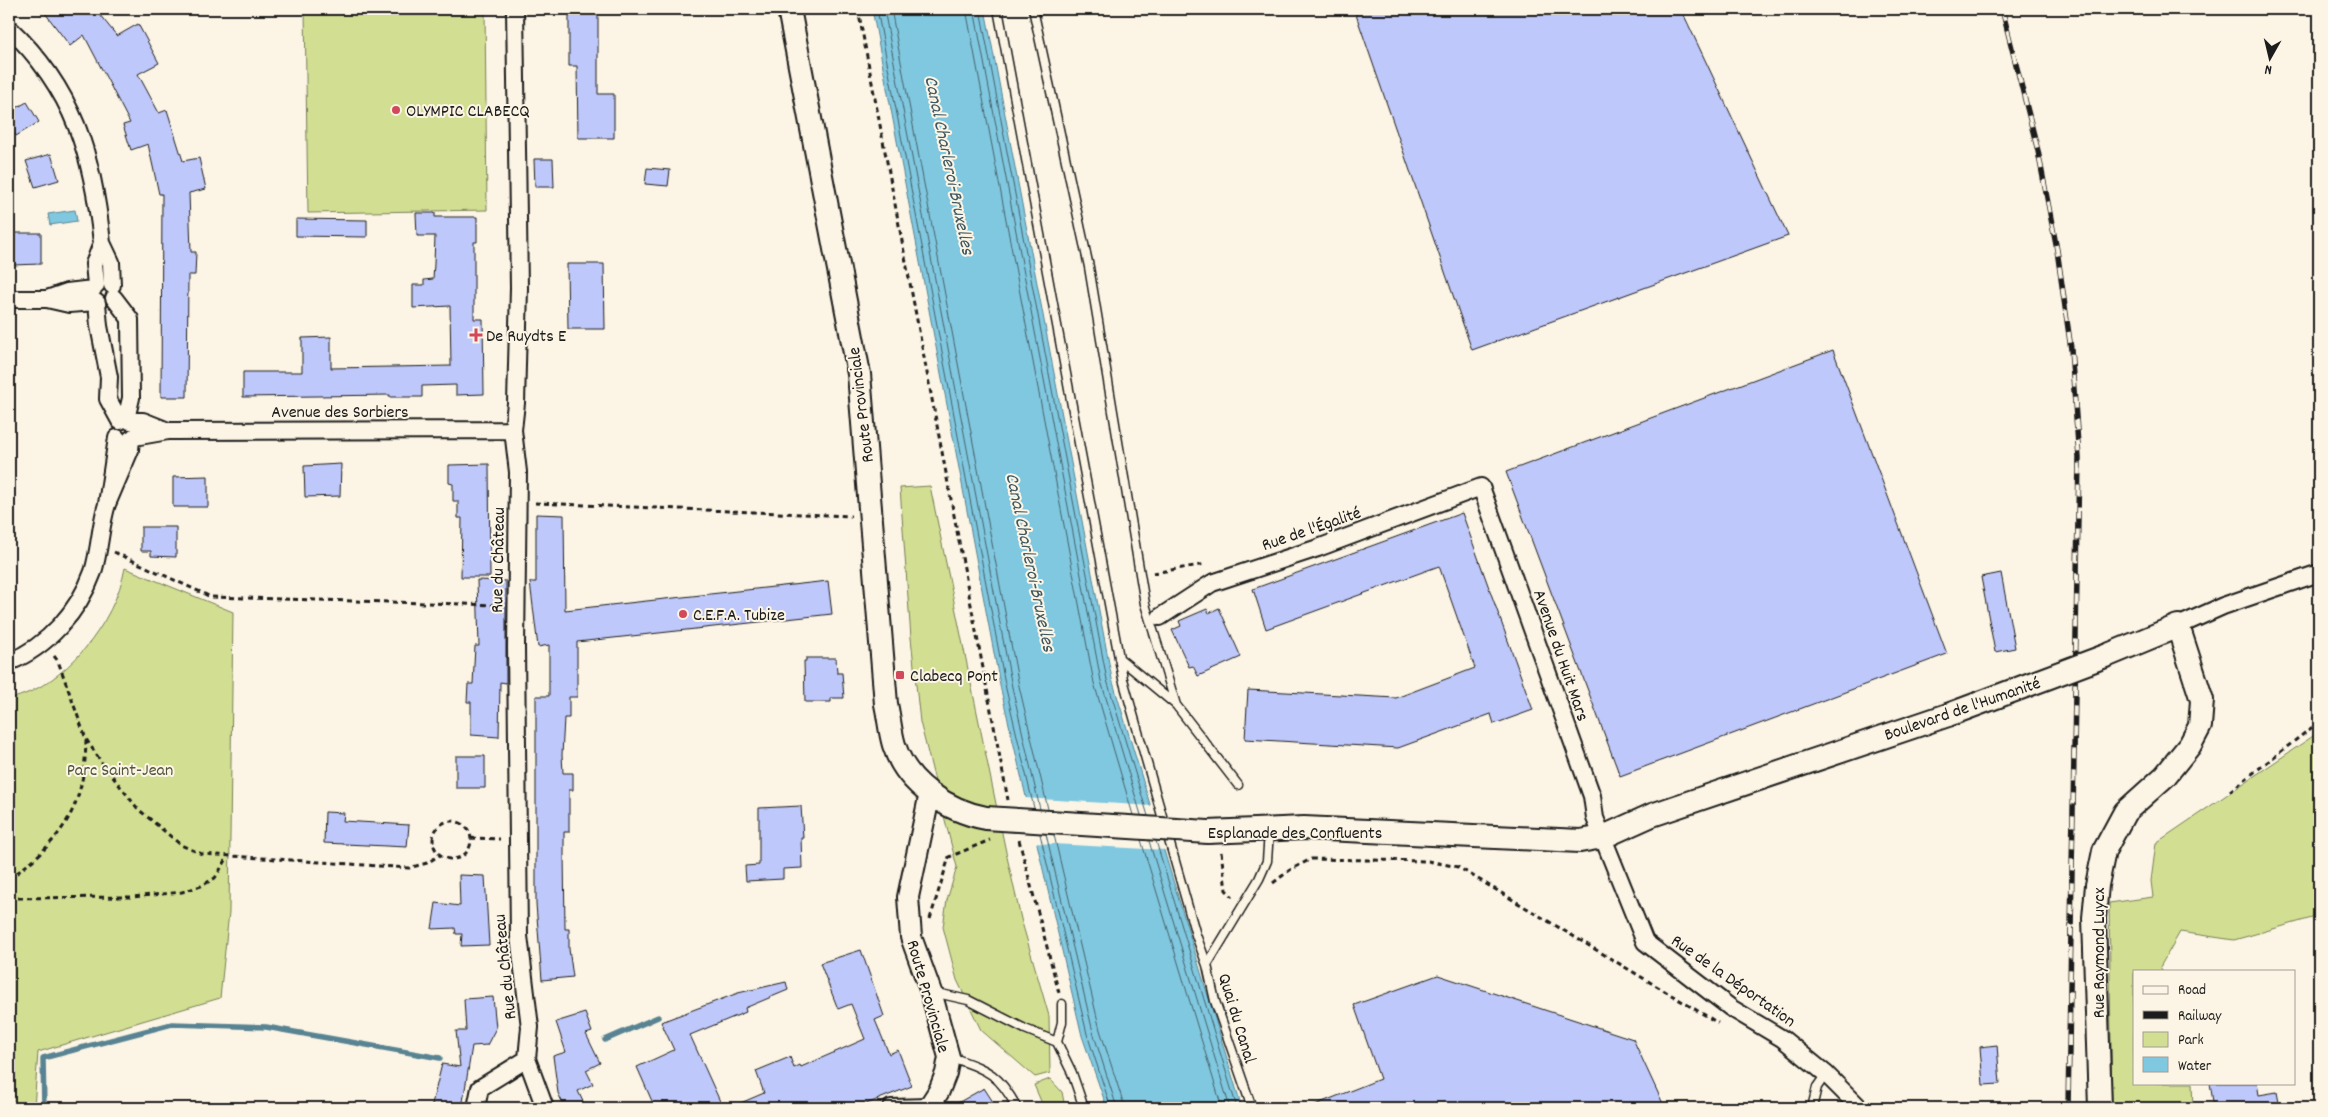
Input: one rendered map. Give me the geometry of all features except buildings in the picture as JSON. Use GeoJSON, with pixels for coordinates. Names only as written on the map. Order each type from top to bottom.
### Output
{"type":"FeatureCollection","features":[{"type":"Feature","properties":{"kind":"main road","name":"Route Provinciale"},"geometry":{"type":"LineString","coordinates":[[789,9],[858,374],[872,517],[886,704],[894,746],[910,775],[942,802],[992,827]]}},
{"type":"Feature","properties":{"kind":"main road","name":"Boulevard de l'Humanité"},"geometry":{"type":"LineString","coordinates":[[1603,837],[1652,814],[1948,715],[2108,655],[2178,626]]}},
{"type":"Feature","properties":{"kind":"main road","name":"Rue Raymond Luycx"},"geometry":{"type":"LineString","coordinates":[[2100,1108],[2094,918],[2097,885],[2104,851],[2126,812],[2165,776],[2190,745],[2200,726],[2202,700],[2178,626]]}},
{"type":"Feature","properties":{"kind":"main road","name":"Esplanade des Confluents"},"geometry":{"type":"LineString","coordinates":[[992,827],[1214,840],[1269,830],[1304,828],[1580,840],[1603,837]]}},
{"type":"Feature","properties":{"kind":"street","name":"Rue du Château"},"geometry":{"type":"LineString","coordinates":[[515,9],[519,288],[516,403],[513,430],[519,502],[516,606],[519,936],[530,1027],[528,1059],[544,1108]]}},
{"type":"Feature","properties":{"kind":"street"},"geometry":{"type":"LineString","coordinates":[[9,28],[31,48],[60,91],[85,143],[93,178],[102,242],[111,262],[101,294],[99,326],[108,370],[108,400],[126,429]]}},
{"type":"Feature","properties":{"kind":"street"},"geometry":{"type":"LineString","coordinates":[[9,299],[47,299],[67,292],[101,294],[130,319],[132,398],[93,571],[66,620],[44,642],[24,656],[9,662]]}},
{"type":"Feature","properties":{"kind":"street","name":"Avenue des Sorbiers"},"geometry":{"type":"LineString","coordinates":[[126,429],[168,431],[513,430]]}},
{"type":"Feature","properties":{"kind":"street","name":"Rue de l'Égalité"},"geometry":{"type":"LineString","coordinates":[[1160,617],[1212,583],[1318,548],[1481,487]]}},
{"type":"Feature","properties":{"kind":"street","name":"Avenue du Huit Mars"},"geometry":{"type":"LineString","coordinates":[[1481,487],[1592,796],[1594,818],[1603,837]]}},
{"type":"Feature","properties":{"kind":"street","name":"Boulevard de l'Humanité"},"geometry":{"type":"LineString","coordinates":[[2178,626],[2224,606],[2319,573]]}},
{"type":"Feature","properties":{"kind":"street","name":"Route Provinciale"},"geometry":{"type":"LineString","coordinates":[[928,1108],[939,1091],[946,1074],[948,1057],[931,992],[911,937],[908,897],[930,792]]}},
{"type":"Feature","properties":{"kind":"street","name":"Rue de la Déportation"},"geometry":{"type":"LineString","coordinates":[[1603,837],[1645,942],[1731,1008],[1783,1039],[1826,1074],[1860,1108]]}},
{"type":"Feature","properties":{"kind":"street"},"geometry":{"type":"LineString","coordinates":[[476,1108],[480,1088],[528,1059]]}},
{"type":"Feature","properties":{"kind":"street"},"geometry":{"type":"LineString","coordinates":[[891,1108],[928,1108]]}},
{"type":"Feature","properties":{"kind":"lane"},"geometry":{"type":"LineString","coordinates":[[998,9],[1123,679],[1196,935],[1207,965]]}},
{"type":"Feature","properties":{"kind":"lane"},"geometry":{"type":"LineString","coordinates":[[1033,9],[1089,267],[1145,604],[1176,705]]}},
{"type":"Feature","properties":{"kind":"lane"},"geometry":{"type":"LineString","coordinates":[[1119,658],[1176,705],[1238,785]]}},
{"type":"Feature","properties":{"kind":"lane","name":"Quai du Canal"},"geometry":{"type":"LineString","coordinates":[[1252,1108],[1215,1001],[1207,965],[1244,905],[1266,861],[1269,830]]}},
{"type":"Feature","properties":{"kind":"lane"},"geometry":{"type":"LineString","coordinates":[[931,992],[968,1000],[1025,1029],[1057,1042]]}},
{"type":"Feature","properties":{"kind":"lane"},"geometry":{"type":"LineString","coordinates":[[1062,1004],[1062,1022],[1057,1042],[1072,1073],[1084,1108]]}},
{"type":"Feature","properties":{"kind":"lane"},"geometry":{"type":"LineString","coordinates":[[948,1057],[988,1070],[1009,1092],[1017,1108]]}},
{"type":"Feature","properties":{"kind":"lane"},"geometry":{"type":"LineString","coordinates":[[1812,1108],[1817,1087],[1826,1074]]}},
{"type":"Feature","properties":{"kind":"path"},"geometry":{"type":"LineString","coordinates":[[858,9],[1009,802]]}},
{"type":"Feature","properties":{"kind":"path"},"geometry":{"type":"LineString","coordinates":[[519,502],[872,517]]}},
{"type":"Feature","properties":{"kind":"path"},"geometry":{"type":"LineString","coordinates":[[98,545],[211,597],[516,606]]}},
{"type":"Feature","properties":{"kind":"path"},"geometry":{"type":"LineString","coordinates":[[1140,576],[1214,563]]}},
{"type":"Feature","properties":{"kind":"path"},"geometry":{"type":"LineString","coordinates":[[44,642],[58,661],[86,739],[138,809],[181,845],[202,854],[409,868],[427,863],[440,854]]}},
{"type":"Feature","properties":{"kind":"path"},"geometry":{"type":"LineString","coordinates":[[2230,791],[2319,722]]}},
{"type":"Feature","properties":{"kind":"path"},"geometry":{"type":"LineString","coordinates":[[9,879],[45,849],[65,826],[78,802],[86,767],[86,739]]}},
{"type":"Feature","properties":{"kind":"path"},"geometry":{"type":"LineString","coordinates":[[456,822],[468,830],[471,838],[470,847],[465,854],[457,859],[448,859],[440,854],[434,840],[440,826],[456,822]]}},
{"type":"Feature","properties":{"kind":"path"},"geometry":{"type":"LineString","coordinates":[[911,937],[930,935],[928,924],[949,857],[992,827]]}},
{"type":"Feature","properties":{"kind":"path"},"geometry":{"type":"LineString","coordinates":[[1016,831],[1062,1004]]}},
{"type":"Feature","properties":{"kind":"path"},"geometry":{"type":"LineString","coordinates":[[471,838],[517,839]]}},
{"type":"Feature","properties":{"kind":"path"},"geometry":{"type":"LineString","coordinates":[[1214,840],[1226,890],[1244,905]]}},
{"type":"Feature","properties":{"kind":"path"},"geometry":{"type":"LineString","coordinates":[[9,898],[132,896],[182,892],[201,886],[215,878],[228,856]]}},
{"type":"Feature","properties":{"kind":"path"},"geometry":{"type":"LineString","coordinates":[[1270,886],[1290,870],[1311,859],[1428,862],[1458,867],[1719,1023]]}},
{"type":"Feature","properties":{"kind":"shaded area"},"geometry":{"type":"Polygon","coordinates":[[[9,407],[13,650],[9,651],[9,407]]]}},
{"type":"Feature","properties":{"kind":"green space","name":"OLYMPIC CLABECQ"},"geometry":{"type":"Polygon","coordinates":[[[305,9],[485,9],[487,210],[308,213],[305,9]]]}},
{"type":"Feature","properties":{"kind":"green space"},"geometry":{"type":"Polygon","coordinates":[[[930,486],[1007,857],[1021,919],[1049,1016],[1050,1073],[1035,1077],[981,1030],[957,980],[943,927],[947,900],[957,867],[920,722],[911,638],[900,488],[930,486]]]}},
{"type":"Feature","properties":{"kind":"green space","name":"Parc Saint-Jean"},"geometry":{"type":"Polygon","coordinates":[[[125,568],[233,612],[229,912],[220,998],[38,1052],[34,1108],[9,1108],[9,699],[30,692],[49,681],[68,667],[84,649],[99,630],[111,610],[125,568]]]}},
{"type":"Feature","properties":{"kind":"green space"},"geometry":{"type":"Polygon","coordinates":[[[2319,732],[2319,916],[2234,940],[2180,932],[2160,967],[2162,970],[2133,970],[2133,1084],[2192,1084],[2193,1108],[2112,1108],[2109,903],[2153,897],[2151,881],[2156,843],[2319,732]]]}},
{"type":"Feature","properties":{"kind":"green space"},"geometry":{"type":"Polygon","coordinates":[[[1050,1079],[1062,1092],[1065,1108],[1044,1108],[1034,1085],[1050,1079]]]}},
{"type":"Feature","properties":{"kind":"water","name":"Canal Charleroi-Bruxelles"},"geometry":{"type":"Polygon","coordinates":[[[872,9],[985,9],[1112,679],[1242,1108],[1107,1108],[1082,1036],[1001,690],[872,9]]]}},
{"type":"Feature","properties":{"kind":"water"},"geometry":{"type":"Polygon","coordinates":[[[75,210],[77,221],[50,225],[48,214],[75,210]]]}},
{"type":"Feature","properties":{"kind":"pier"},"geometry":{"type":"Polygon","coordinates":[[[1024,798],[1153,806],[1166,850],[1034,843],[1024,798]]]}},
{"type":"Feature","properties":{"kind":"waterway"},"geometry":{"type":"LineString","coordinates":[[605,1040],[658,1017]]}},
{"type":"Feature","properties":{"kind":"waterway"},"geometry":{"type":"LineString","coordinates":[[44,1108],[43,1058],[172,1024],[266,1027],[440,1058]]}},
{"type":"Feature","properties":{"kind":"railway"},"geometry":{"type":"LineString","coordinates":[[2002,9],[2038,151],[2057,250],[2071,349],[2079,458],[2068,1108]]}},
{"type":"Feature","properties":{"kind":"place","name":"OLYMPIC CLABECQ"},"geometry":{"type":"Point","coordinates":[396,110]}},
{"type":"Feature","properties":{"kind":"place","name":"De Ruydts E"},"geometry":{"type":"Point","coordinates":[476,335]}},
{"type":"Feature","properties":{"kind":"place","name":"C.E.F.A. Tubize"},"geometry":{"type":"Point","coordinates":[683,614]}},
{"type":"Feature","properties":{"kind":"place","name":"Clabecq Pont"},"geometry":{"type":"Point","coordinates":[900,675]}}]}
